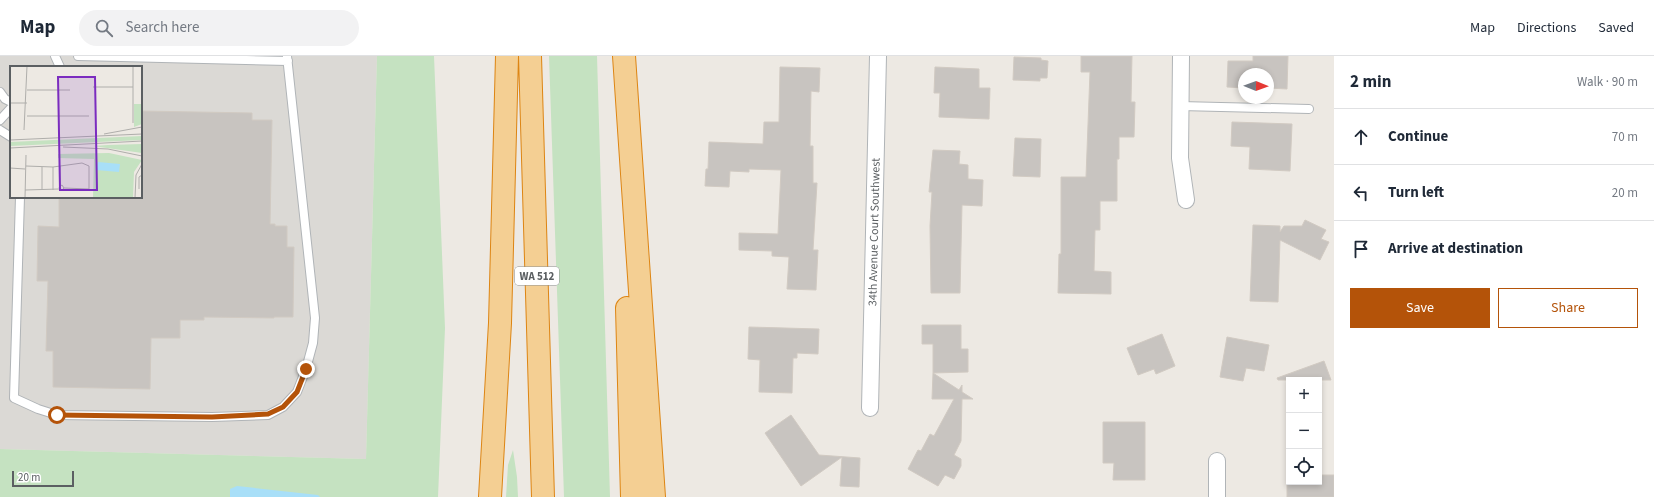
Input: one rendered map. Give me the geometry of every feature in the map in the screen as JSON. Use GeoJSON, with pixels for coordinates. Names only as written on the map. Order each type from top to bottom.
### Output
{"type":"FeatureCollection","features":[{"type":"Feature","properties":{"kind":"highway"},"geometry":{"type":"LineString","coordinates":[[490,497],[500,323],[507,56]]}},
{"type":"Feature","properties":{"kind":"highway","name":"WA 512"},"geometry":{"type":"LineString","coordinates":[[530,56],[543,497]]}},
{"type":"Feature","properties":{"kind":"highway"},"geometry":{"type":"LineString","coordinates":[[621,56],[632,497]]}},
{"type":"Feature","properties":{"kind":"highway"},"geometry":{"type":"LineString","coordinates":[[624,56],[654,497]]}},
{"type":"Feature","properties":{"kind":"street","name":"34th Avenue Court Southwest"},"geometry":{"type":"LineString","coordinates":[[870,408],[878,56]]}},
{"type":"Feature","properties":{"kind":"street"},"geometry":{"type":"LineString","coordinates":[[1181,56],[1180,158],[1186,200]]}},
{"type":"Feature","properties":{"kind":"street"},"geometry":{"type":"LineString","coordinates":[[1216,497],[1217,461]]}},
{"type":"Feature","properties":{"kind":"lane"},"geometry":{"type":"LineString","coordinates":[[55,56],[60,66]]}},
{"type":"Feature","properties":{"kind":"lane"},"geometry":{"type":"LineString","coordinates":[[20,198],[14,398],[38,409],[57,415],[212,417],[268,414],[283,407],[297,392],[306,369],[313,343],[315,318],[288,58],[78,56]]}},
{"type":"Feature","properties":{"kind":"lane"},"geometry":{"type":"LineString","coordinates":[[0,92],[5,99],[10,102]]}},
{"type":"Feature","properties":{"kind":"lane"},"geometry":{"type":"LineString","coordinates":[[1180,106],[1309,109]]}},
{"type":"Feature","properties":{"kind":"lane"},"geometry":{"type":"LineString","coordinates":[[0,120],[10,109]]}},
{"type":"Feature","properties":{"kind":"lane"},"geometry":{"type":"LineString","coordinates":[[0,130],[10,136]]}},
{"type":"Feature","properties":{"kind":"shaded area"},"geometry":{"type":"Polygon","coordinates":[[[0,56],[377,56],[366,459],[0,449],[0,56]]]}},
{"type":"Feature","properties":{"kind":"green space"},"geometry":{"type":"Polygon","coordinates":[[[377,56],[434,56],[445,328],[438,497],[0,497],[0,449],[366,459],[377,56]]]}},
{"type":"Feature","properties":{"kind":"green space"},"geometry":{"type":"Polygon","coordinates":[[[549,56],[597,56],[610,497],[564,497],[549,56]]]}},
{"type":"Feature","properties":{"kind":"green space"},"geometry":{"type":"Polygon","coordinates":[[[513,450],[518,497],[506,497],[508,465],[513,450]]]}},
{"type":"Feature","properties":{"kind":"water"},"geometry":{"type":"Polygon","coordinates":[[[237,486],[318,495],[320,497],[230,497],[230,489],[237,486]]]}},
{"type":"Feature","properties":{"kind":"building"},"geometry":{"type":"Polygon","coordinates":[[[1081,56],[1132,56],[1131,102],[1135,102],[1134,137],[1119,137],[1119,159],[1117,159],[1117,201],[1100,201],[1100,230],[1095,230],[1094,271],[1111,272],[1111,294],[1058,293],[1059,254],[1061,254],[1061,177],[1086,177],[1090,72],[1081,72],[1081,56]]]}},
{"type":"Feature","properties":{"kind":"building"},"geometry":{"type":"Polygon","coordinates":[[[1253,56],[1288,56],[1287,89],[1274,88],[1274,68],[1238,68],[1238,88],[1227,87],[1228,61],[1253,61],[1253,56]]]}},
{"type":"Feature","properties":{"kind":"building"},"geometry":{"type":"Polygon","coordinates":[[[1014,57],[1041,58],[1041,60],[1048,61],[1047,78],[1040,78],[1040,81],[1013,80],[1014,57]]]}},
{"type":"Feature","properties":{"kind":"building"},"geometry":{"type":"Polygon","coordinates":[[[780,67],[820,68],[819,92],[811,91],[810,146],[813,146],[813,183],[817,183],[813,250],[818,250],[816,290],[787,289],[789,257],[772,256],[772,251],[739,250],[739,233],[778,234],[781,170],[749,169],[749,172],[730,171],[729,187],[705,186],[706,169],[708,169],[709,142],[763,144],[764,122],[779,122],[780,67]]]}},
{"type":"Feature","properties":{"kind":"building"},"geometry":{"type":"Polygon","coordinates":[[[935,67],[979,69],[979,88],[990,88],[989,119],[939,117],[940,93],[934,93],[935,67]]]}},
{"type":"Feature","properties":{"kind":"building"},"geometry":{"type":"Polygon","coordinates":[[[142,111],[252,113],[252,120],[272,120],[270,224],[275,224],[275,226],[287,226],[287,247],[294,247],[293,317],[204,317],[204,320],[180,320],[180,338],[151,338],[150,389],[53,387],[53,351],[46,351],[48,281],[37,281],[38,226],[59,227],[59,198],[142,198],[142,111]]]}},
{"type":"Feature","properties":{"kind":"building"},"geometry":{"type":"Polygon","coordinates":[[[1232,122],[1292,124],[1290,171],[1249,169],[1250,147],[1231,146],[1232,122]]]}},
{"type":"Feature","properties":{"kind":"building"},"geometry":{"type":"Polygon","coordinates":[[[1015,138],[1041,139],[1040,177],[1013,176],[1015,138]]]}},
{"type":"Feature","properties":{"kind":"building"},"geometry":{"type":"Polygon","coordinates":[[[933,150],[960,151],[959,164],[968,165],[968,179],[983,180],[982,206],[962,205],[960,293],[931,293],[930,226],[932,192],[929,192],[933,150]]]}},
{"type":"Feature","properties":{"kind":"building"},"geometry":{"type":"Polygon","coordinates":[[[1305,220],[1326,230],[1321,239],[1329,242],[1320,260],[1280,240],[1278,302],[1250,301],[1253,225],[1280,226],[1280,232],[1284,226],[1302,226],[1305,220]]]}},
{"type":"Feature","properties":{"kind":"building"},"geometry":{"type":"Polygon","coordinates":[[[922,325],[961,325],[961,349],[968,349],[968,372],[933,373],[933,344],[922,344],[922,325]]]}},
{"type":"Feature","properties":{"kind":"building"},"geometry":{"type":"Polygon","coordinates":[[[749,327],[819,329],[818,354],[797,353],[797,358],[793,358],[792,393],[759,392],[760,360],[748,359],[749,327]]]}},
{"type":"Feature","properties":{"kind":"building"},"geometry":{"type":"Polygon","coordinates":[[[1162,334],[1175,366],[1156,374],[1154,369],[1138,375],[1127,348],[1162,334]]]}},
{"type":"Feature","properties":{"kind":"building"},"geometry":{"type":"Polygon","coordinates":[[[1227,337],[1269,345],[1264,371],[1246,368],[1243,381],[1220,377],[1227,337]]]}},
{"type":"Feature","properties":{"kind":"building"},"geometry":{"type":"Polygon","coordinates":[[[1324,361],[1331,380],[1322,380],[1322,377],[1286,377],[1286,380],[1278,380],[1277,378],[1324,361]]]}},
{"type":"Feature","properties":{"kind":"building"},"geometry":{"type":"Polygon","coordinates":[[[933,373],[959,390],[962,385],[962,392],[973,399],[962,399],[961,441],[954,455],[961,459],[961,466],[954,479],[945,475],[938,486],[908,469],[918,450],[921,451],[930,434],[934,436],[954,399],[932,399],[933,373]]]}},
{"type":"Feature","properties":{"kind":"building"},"geometry":{"type":"Polygon","coordinates":[[[791,415],[819,455],[860,458],[859,487],[840,486],[842,457],[801,486],[765,433],[791,415]]]}},
{"type":"Feature","properties":{"kind":"building"},"geometry":{"type":"Polygon","coordinates":[[[1103,422],[1145,422],[1145,480],[1113,480],[1114,463],[1103,463],[1103,422]]]}},
{"type":"Feature","properties":{"kind":"building"},"geometry":{"type":"Polygon","coordinates":[[[1322,475],[1334,475],[1334,497],[1287,497],[1287,485],[1322,485],[1322,475]]]}},
{"type":"Feature","properties":{"kind":"route"},"geometry":{"type":"LineString","coordinates":[[57,415],[212,417],[268,414],[283,407],[297,392],[306,369]]}}]}
